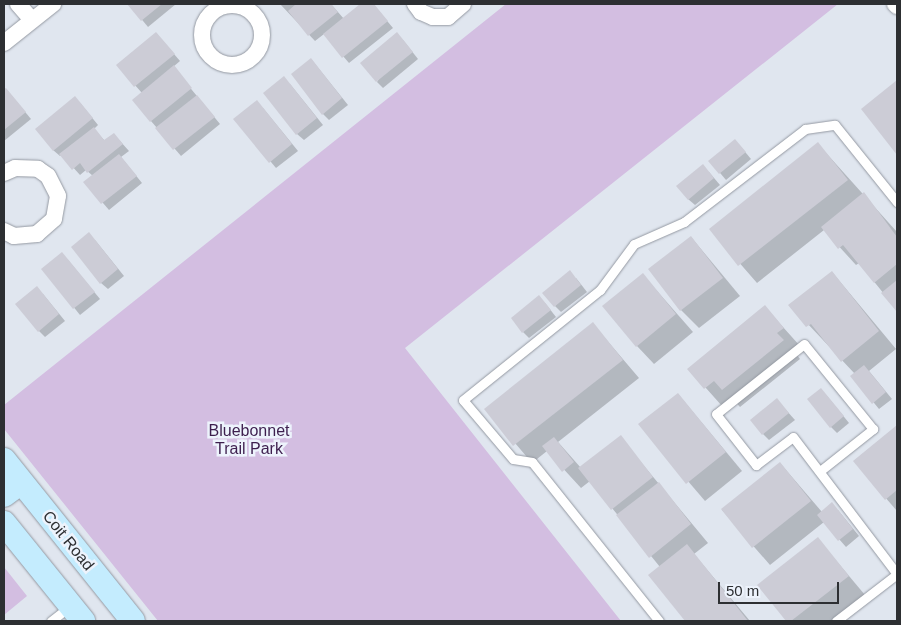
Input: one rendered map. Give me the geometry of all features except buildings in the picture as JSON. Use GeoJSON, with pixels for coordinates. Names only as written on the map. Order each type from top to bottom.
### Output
{"type":"FeatureCollection","features":[{"type":"Feature","properties":{"kind":"main road","name":"Coit Road"},"geometry":{"type":"LineString","coordinates":[[4,460],[12,489],[133,621]]}},
{"type":"Feature","properties":{"kind":"main road"},"geometry":{"type":"LineString","coordinates":[[4,523],[76,614]]}},
{"type":"Feature","properties":{"kind":"street"},"geometry":{"type":"LineString","coordinates":[[18,4],[32,20]]}},
{"type":"Feature","properties":{"kind":"street"},"geometry":{"type":"LineString","coordinates":[[4,43],[53,4]]}},
{"type":"Feature","properties":{"kind":"street"},"geometry":{"type":"LineString","coordinates":[[415,4],[420,12],[434,18],[448,17],[464,4]]}},
{"type":"Feature","properties":{"kind":"street"},"geometry":{"type":"LineString","coordinates":[[4,173],[15,168],[38,170],[54,185],[58,208],[54,219],[37,234],[14,236],[4,231]]}},
{"type":"Feature","properties":{"kind":"lane"},"geometry":{"type":"LineString","coordinates":[[658,621],[532,462],[513,459],[463,400],[600,290],[634,244],[684,222],[805,129],[835,125],[897,202]]}},
{"type":"Feature","properties":{"kind":"lane"},"geometry":{"type":"LineString","coordinates":[[820,471],[873,429],[804,344],[716,414],[756,465],[793,437],[897,574],[836,621]]}},
{"type":"Feature","properties":{"kind":"lane"},"geometry":{"type":"LineString","coordinates":[[51,621],[76,614]]}},
{"type":"Feature","properties":{"kind":"green space","name":"Bluebonnet Trail Park"},"geometry":{"type":"Polygon","coordinates":[[[506,4],[838,4],[405,348],[621,621],[158,621],[4,429],[4,405],[506,4]]]}},
{"type":"Feature","properties":{"kind":"green space"},"geometry":{"type":"Polygon","coordinates":[[[4,567],[27,596],[4,615],[4,567]]]}}]}
